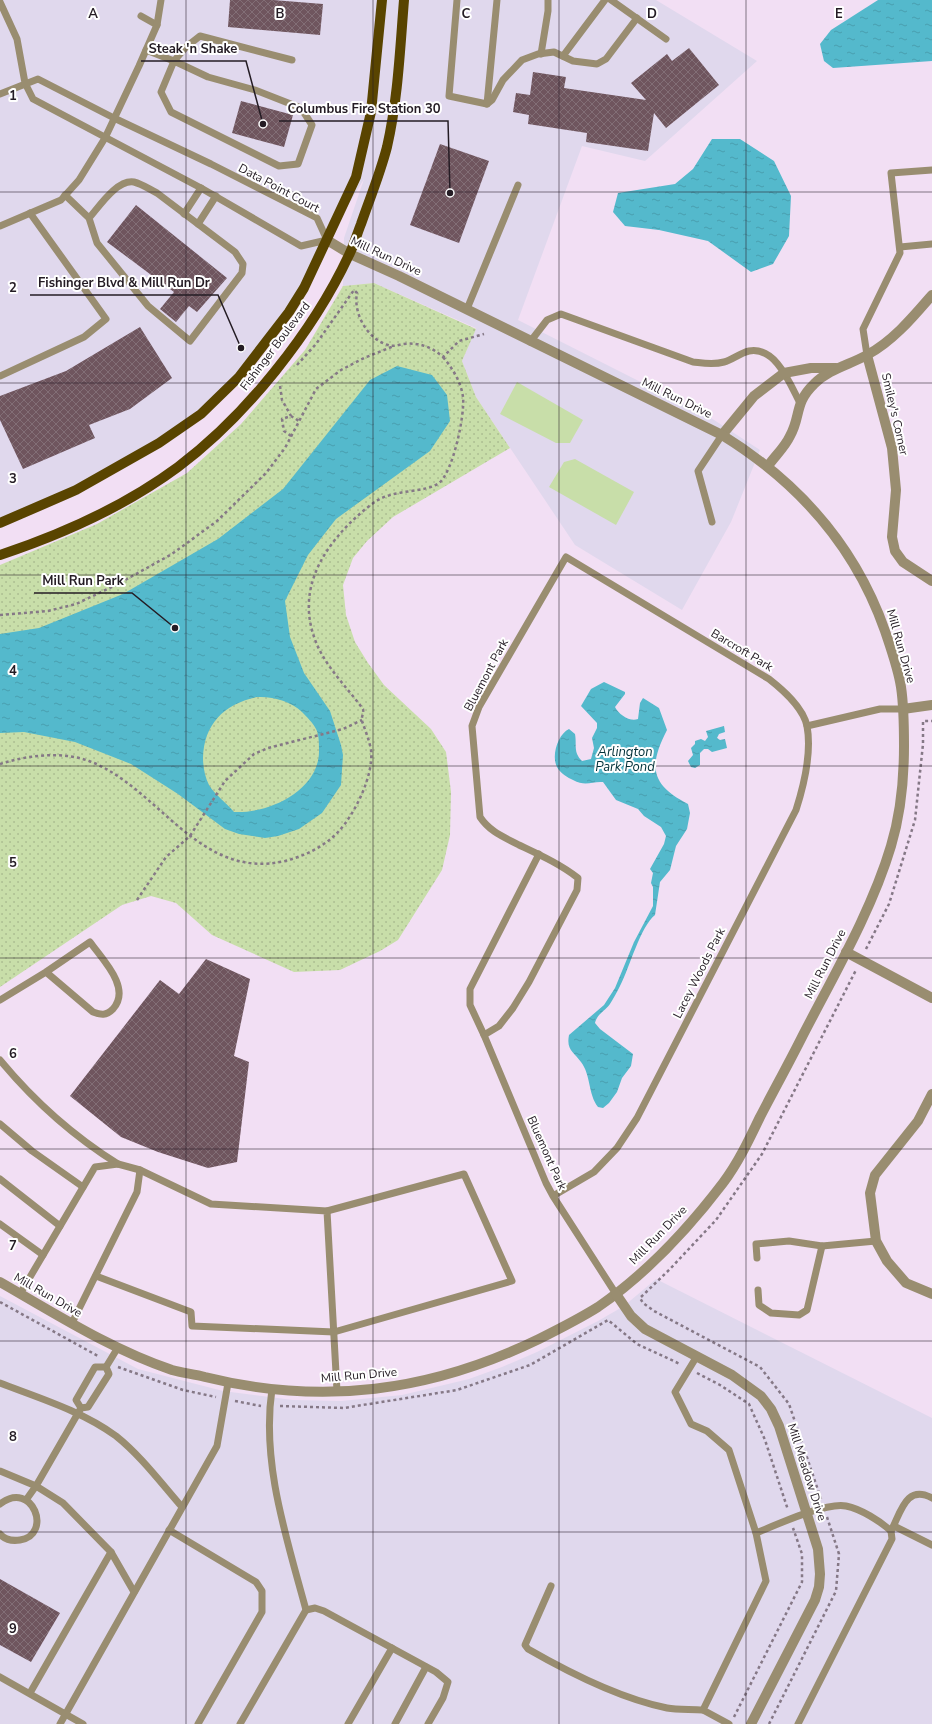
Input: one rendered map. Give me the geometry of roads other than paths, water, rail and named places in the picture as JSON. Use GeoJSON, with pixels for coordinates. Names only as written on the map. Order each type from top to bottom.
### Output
{"type":"FeatureCollection","features":[{"type":"Feature","properties":{"kind":"main road","name":"Fishinger Boulevard"},"geometry":{"type":"LineString","coordinates":[[0,523],[76,490],[159,443],[201,414],[239,377],[289,312],[304,288],[356,178],[365,145],[371,112],[382,0]]}},
{"type":"Feature","properties":{"kind":"main road","name":"Fishinger Boulevard"},"geometry":{"type":"LineString","coordinates":[[0,556],[85,523],[178,467],[209,441],[254,396],[307,327],[350,254],[374,191],[388,140],[396,101],[404,0]]}},
{"type":"Feature","properties":{"kind":"street","name":"Mill Run Drive"},"geometry":{"type":"LineString","coordinates":[[0,1282],[118,1348],[176,1371],[228,1383],[272,1390],[337,1391],[393,1387],[470,1368],[512,1352],[589,1312],[616,1294],[644,1270],[676,1238],[726,1179],[745,1147],[846,952],[885,866],[893,841],[903,782],[904,709],[900,683],[889,643],[875,603],[858,572],[821,516],[768,466],[722,435],[530,342],[467,309],[350,254],[327,240]]}},
{"type":"Feature","properties":{"kind":"street"},"geometry":{"type":"LineString","coordinates":[[768,466],[790,436],[795,424],[800,403],[814,384],[836,368],[867,355],[904,327],[932,295]]}},
{"type":"Feature","properties":{"kind":"street","name":"Smiley's Corner"},"geometry":{"type":"LineString","coordinates":[[867,355],[892,448],[896,490],[892,537],[896,551],[903,562],[932,581]]}},
{"type":"Feature","properties":{"kind":"street"},"geometry":{"type":"LineString","coordinates":[[722,435],[754,396],[784,373],[811,368],[836,368]]}},
{"type":"Feature","properties":{"kind":"street"},"geometry":{"type":"LineString","coordinates":[[904,709],[932,705]]}},
{"type":"Feature","properties":{"kind":"street"},"geometry":{"type":"LineString","coordinates":[[846,952],[932,998]]}},
{"type":"Feature","properties":{"kind":"street"},"geometry":{"type":"LineString","coordinates":[[932,1094],[918,1121],[875,1175],[870,1193],[876,1241],[887,1261],[906,1283],[932,1294]]}},
{"type":"Feature","properties":{"kind":"street","name":"Mill Meadow Drive"},"geometry":{"type":"LineString","coordinates":[[616,1294],[631,1316],[645,1329],[732,1375],[760,1396],[771,1409],[779,1426],[820,1561],[819,1587],[815,1600],[754,1723]]}},
{"type":"Feature","properties":{"kind":"lane"},"geometry":{"type":"LineString","coordinates":[[0,226],[61,200],[79,180],[105,138],[146,50],[157,25],[161,0]]}},
{"type":"Feature","properties":{"kind":"lane"},"geometry":{"type":"LineString","coordinates":[[457,0],[449,96],[487,104]]}},
{"type":"Feature","properties":{"kind":"lane"},"geometry":{"type":"LineString","coordinates":[[487,104],[497,0]]}},
{"type":"Feature","properties":{"kind":"lane"},"geometry":{"type":"LineString","coordinates":[[542,54],[548,11],[548,0]]}},
{"type":"Feature","properties":{"kind":"lane"},"geometry":{"type":"LineString","coordinates":[[563,56],[605,0]]}},
{"type":"Feature","properties":{"kind":"lane"},"geometry":{"type":"LineString","coordinates":[[611,0],[666,39]]}},
{"type":"Feature","properties":{"kind":"lane"},"geometry":{"type":"LineString","coordinates":[[0,2],[17,39],[25,83],[33,99],[216,196],[302,246],[327,240]]}},
{"type":"Feature","properties":{"kind":"lane"},"geometry":{"type":"LineString","coordinates":[[141,16],[157,25]]}},
{"type":"Feature","properties":{"kind":"lane"},"geometry":{"type":"LineString","coordinates":[[487,104],[492,100],[503,80],[522,60],[554,52],[573,60],[597,64],[606,60],[637,18]]}},
{"type":"Feature","properties":{"kind":"lane"},"geometry":{"type":"LineString","coordinates":[[146,50],[174,61],[208,77],[255,90],[302,108],[312,125],[298,164],[279,166],[171,112],[161,92],[174,61],[186,47],[200,36],[292,60]]}},
{"type":"Feature","properties":{"kind":"lane","name":"Data Point Court"},"geometry":{"type":"LineString","coordinates":[[0,94],[38,78],[114,118],[212,164],[317,218],[327,240]]}},
{"type":"Feature","properties":{"kind":"lane"},"geometry":{"type":"LineString","coordinates":[[867,355],[863,329],[900,253],[891,173],[932,170]]}},
{"type":"Feature","properties":{"kind":"lane"},"geometry":{"type":"LineString","coordinates":[[65,195],[89,218],[97,243],[148,306],[190,341],[237,282],[242,273],[243,264],[236,252],[157,193],[144,186],[126,182],[118,186],[89,218]]}},
{"type":"Feature","properties":{"kind":"lane"},"geometry":{"type":"LineString","coordinates":[[467,309],[518,185]]}},
{"type":"Feature","properties":{"kind":"lane"},"geometry":{"type":"LineString","coordinates":[[184,214],[201,188]]}},
{"type":"Feature","properties":{"kind":"lane"},"geometry":{"type":"LineString","coordinates":[[198,224],[216,196]]}},
{"type":"Feature","properties":{"kind":"lane"},"geometry":{"type":"LineString","coordinates":[[0,376],[84,337],[106,319],[30,213]]}},
{"type":"Feature","properties":{"kind":"lane"},"geometry":{"type":"LineString","coordinates":[[900,247],[932,244]]}},
{"type":"Feature","properties":{"kind":"lane"},"geometry":{"type":"LineString","coordinates":[[530,342],[547,320],[561,314],[693,362],[708,364],[723,362],[750,351],[759,352],[772,358],[784,373],[800,403]]}},
{"type":"Feature","properties":{"kind":"lane"},"geometry":{"type":"LineString","coordinates":[[712,522],[698,471],[722,435]]}},
{"type":"Feature","properties":{"kind":"lane","name":"Barcroft Park"},"geometry":{"type":"LineString","coordinates":[[566,557],[769,679],[792,700],[807,726]]}},
{"type":"Feature","properties":{"kind":"lane","name":"Bluemont Park"},"geometry":{"type":"LineString","coordinates":[[484,1035],[499,1026],[514,1008],[577,890],[578,878],[564,867],[492,831],[486,826],[480,817],[472,726],[480,707],[566,557]]}},
{"type":"Feature","properties":{"kind":"lane"},"geometry":{"type":"LineString","coordinates":[[807,726],[880,709],[904,709]]}},
{"type":"Feature","properties":{"kind":"lane","name":"Lacey Woods Park"},"geometry":{"type":"LineString","coordinates":[[553,1196],[594,1172],[606,1160],[617,1148],[633,1124],[651,1092],[716,961],[796,810],[805,784],[807,726]]}},
{"type":"Feature","properties":{"kind":"lane","name":"Bluemont Park"},"geometry":{"type":"LineString","coordinates":[[538,854],[470,989],[470,1005],[553,1196],[616,1294]]}},
{"type":"Feature","properties":{"kind":"lane"},"geometry":{"type":"LineString","coordinates":[[0,1000],[46,972],[90,942],[116,980],[120,993],[115,1007],[108,1014],[101,1015],[93,1012],[46,972]]}},
{"type":"Feature","properties":{"kind":"lane"},"geometry":{"type":"LineString","coordinates":[[0,1060],[15,1078],[50,1112],[86,1143],[118,1164],[140,1170],[211,1204],[327,1211],[464,1174],[512,1281],[334,1332],[192,1326],[191,1312],[96,1276]]}},
{"type":"Feature","properties":{"kind":"lane"},"geometry":{"type":"LineString","coordinates":[[0,1124],[32,1151],[84,1187]]}},
{"type":"Feature","properties":{"kind":"lane"},"geometry":{"type":"LineString","coordinates":[[20,1294],[95,1167],[118,1164]]}},
{"type":"Feature","properties":{"kind":"lane"},"geometry":{"type":"LineString","coordinates":[[72,1323],[137,1192],[140,1170]]}},
{"type":"Feature","properties":{"kind":"lane"},"geometry":{"type":"LineString","coordinates":[[0,1179],[60,1226]]}},
{"type":"Feature","properties":{"kind":"lane"},"geometry":{"type":"LineString","coordinates":[[327,1211],[337,1391]]}},
{"type":"Feature","properties":{"kind":"lane"},"geometry":{"type":"LineString","coordinates":[[0,1224],[43,1255]]}},
{"type":"Feature","properties":{"kind":"lane"},"geometry":{"type":"LineString","coordinates":[[757,1258],[756,1244],[789,1240],[822,1246],[876,1241]]}},
{"type":"Feature","properties":{"kind":"lane"},"geometry":{"type":"LineString","coordinates":[[758,1290],[759,1305],[763,1310],[771,1313],[799,1315],[807,1310],[822,1246]]}},
{"type":"Feature","properties":{"kind":"lane"},"geometry":{"type":"LineString","coordinates":[[26,1500],[36,1486],[79,1411],[88,1408],[109,1374],[108,1365],[118,1348]]}},
{"type":"Feature","properties":{"kind":"lane"},"geometry":{"type":"LineString","coordinates":[[697,1356],[675,1392],[691,1424],[707,1432],[729,1450],[756,1532],[766,1582],[704,1710]]}},
{"type":"Feature","properties":{"kind":"lane"},"geometry":{"type":"LineString","coordinates":[[79,1411],[76,1400],[96,1367],[108,1365]]}},
{"type":"Feature","properties":{"kind":"lane"},"geometry":{"type":"LineString","coordinates":[[0,1383],[79,1411],[115,1436],[138,1457],[182,1507]]}},
{"type":"Feature","properties":{"kind":"lane"},"geometry":{"type":"LineString","coordinates":[[60,1724],[217,1446],[228,1383]]}},
{"type":"Feature","properties":{"kind":"lane"},"geometry":{"type":"LineString","coordinates":[[240,1724],[306,1610],[285,1533],[270,1454],[268,1436],[272,1390]]}},
{"type":"Feature","properties":{"kind":"lane"},"geometry":{"type":"LineString","coordinates":[[0,1471],[36,1486],[63,1503],[111,1552],[134,1592]]}},
{"type":"Feature","properties":{"kind":"lane"},"geometry":{"type":"LineString","coordinates":[[798,1724],[892,1538],[893,1528],[908,1498],[916,1493],[923,1493],[932,1498]]}},
{"type":"Feature","properties":{"kind":"lane"},"geometry":{"type":"LineString","coordinates":[[0,1504],[12,1497],[26,1500],[36,1510],[36,1524],[34,1531],[23,1540],[8,1540],[0,1534]]}},
{"type":"Feature","properties":{"kind":"lane"},"geometry":{"type":"LineString","coordinates":[[756,1532],[806,1513],[824,1508],[845,1506],[932,1545]]}},
{"type":"Feature","properties":{"kind":"lane"},"geometry":{"type":"LineString","coordinates":[[169,1530],[256,1582],[262,1591],[262,1612],[198,1724]]}},
{"type":"Feature","properties":{"kind":"lane"},"geometry":{"type":"LineString","coordinates":[[30,1693],[111,1552]]}},
{"type":"Feature","properties":{"kind":"lane"},"geometry":{"type":"LineString","coordinates":[[550,1586],[525,1645],[528,1649],[565,1670],[646,1703],[669,1708],[704,1710],[731,1721]]}},
{"type":"Feature","properties":{"kind":"lane"},"geometry":{"type":"LineString","coordinates":[[306,1610],[315,1608],[324,1611],[426,1667],[448,1682],[443,1698],[428,1724]]}},
{"type":"Feature","properties":{"kind":"lane"},"geometry":{"type":"LineString","coordinates":[[348,1724],[392,1648]]}},
{"type":"Feature","properties":{"kind":"lane"},"geometry":{"type":"LineString","coordinates":[[395,1724],[426,1667]]}},
{"type":"Feature","properties":{"kind":"lane"},"geometry":{"type":"LineString","coordinates":[[0,1677],[83,1724]]}},
{"type":"Feature","properties":{"kind":"water"},"geometry":{"type":"Polygon","coordinates":[[[878,0],[932,0],[932,61],[833,68],[824,61],[820,44],[831,30],[878,0]]]}},
{"type":"Feature","properties":{"kind":"water"},"geometry":{"type":"Polygon","coordinates":[[[712,139],[740,139],[774,161],[791,196],[789,236],[773,264],[751,272],[708,241],[659,230],[625,226],[613,212],[618,193],[675,184],[693,169],[712,139]]]}},
{"type":"Feature","properties":{"kind":"water"},"geometry":{"type":"Polygon","coordinates":[[[397,366],[432,375],[447,395],[450,421],[430,451],[336,519],[308,555],[285,601],[290,637],[304,673],[330,711],[343,755],[341,785],[322,813],[299,829],[278,836],[265,838],[239,834],[225,829],[178,794],[131,764],[75,742],[24,732],[0,733],[0,634],[39,628],[123,594],[218,539],[283,489],[370,380],[397,366]],[[263,697],[245,700],[226,710],[218,717],[212,726],[207,735],[204,746],[203,765],[209,785],[234,812],[248,812],[262,809],[277,804],[290,797],[302,788],[311,777],[317,764],[319,750],[318,736],[312,722],[298,708],[287,702],[275,698],[263,697]]]}},
{"type":"Feature","properties":{"kind":"water","name":"Arlington Park Pond"},"geometry":{"type":"Polygon","coordinates":[[[604,682],[625,692],[615,707],[619,713],[628,719],[638,719],[640,703],[643,698],[659,708],[667,730],[657,754],[656,774],[666,790],[688,804],[690,813],[687,829],[676,846],[670,870],[660,882],[655,915],[645,928],[624,978],[610,1004],[597,1017],[595,1023],[600,1029],[633,1054],[631,1066],[622,1078],[617,1092],[609,1103],[603,1108],[598,1107],[595,1102],[584,1067],[571,1050],[568,1040],[569,1035],[604,1005],[615,988],[634,942],[653,906],[653,887],[651,883],[653,873],[650,869],[664,844],[666,836],[661,827],[644,816],[638,809],[616,800],[603,782],[578,782],[564,775],[557,767],[555,762],[555,751],[559,740],[569,729],[575,734],[576,751],[579,758],[582,761],[591,759],[594,748],[592,738],[597,728],[597,723],[581,706],[591,689],[604,682]]]}},
{"type":"Feature","properties":{"kind":"water"},"geometry":{"type":"Polygon","coordinates":[[[724,726],[725,732],[719,734],[717,738],[720,740],[725,739],[727,748],[712,752],[708,749],[704,749],[700,753],[700,765],[695,768],[691,767],[688,761],[693,755],[691,748],[695,744],[695,741],[701,739],[705,741],[708,737],[706,731],[724,726]]]}},
{"type":"Feature","properties":{"kind":"place","name":"Steak 'n Shake"},"geometry":{"type":"Point","coordinates":[263,124]}},
{"type":"Feature","properties":{"kind":"place","name":"Columbus Fire Station 30"},"geometry":{"type":"Point","coordinates":[450,193]}},
{"type":"Feature","properties":{"kind":"place","name":"Fishinger Blvd & Mill Run Dr"},"geometry":{"type":"Point","coordinates":[241,348]}},
{"type":"Feature","properties":{"kind":"place","name":"Mill Run Park"},"geometry":{"type":"Point","coordinates":[175,628]}}]}
